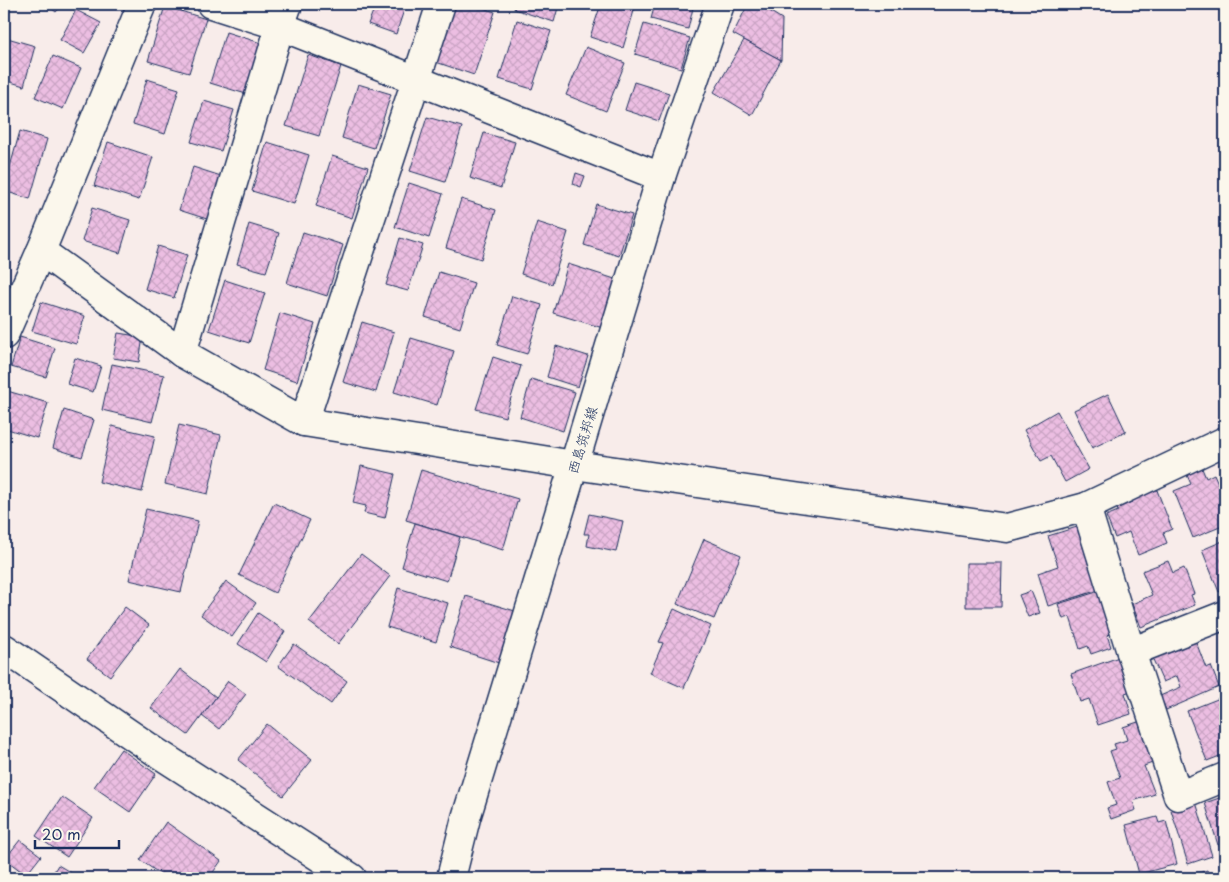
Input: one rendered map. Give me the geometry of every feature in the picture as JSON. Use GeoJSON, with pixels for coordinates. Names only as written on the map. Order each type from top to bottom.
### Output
{"type":"FeatureCollection","features":[{"type":"Feature","properties":{"kind":"street"},"geometry":{"type":"LineString","coordinates":[[4,335],[41,251],[142,4]]}},
{"type":"Feature","properties":{"kind":"street"},"geometry":{"type":"LineString","coordinates":[[210,4],[284,15],[416,79],[661,177]]}},
{"type":"Feature","properties":{"kind":"street"},"geometry":{"type":"LineString","coordinates":[[304,422],[441,4]]}},
{"type":"Feature","properties":{"kind":"street","name":"西島筑邦線"},"geometry":{"type":"LineString","coordinates":[[451,878],[466,818],[661,177],[720,4]]}},
{"type":"Feature","properties":{"kind":"street"},"geometry":{"type":"LineString","coordinates":[[182,353],[284,15]]}},
{"type":"Feature","properties":{"kind":"street"},"geometry":{"type":"LineString","coordinates":[[41,251],[182,353],[304,422],[574,465],[1007,528],[1086,507],[1225,441]]}},
{"type":"Feature","properties":{"kind":"street"},"geometry":{"type":"LineString","coordinates":[[1086,507],[1178,796],[1225,777]]}},
{"type":"Feature","properties":{"kind":"street"},"geometry":{"type":"LineString","coordinates":[[1131,652],[1225,615]]}},
{"type":"Feature","properties":{"kind":"street"},"geometry":{"type":"LineString","coordinates":[[4,648],[156,752],[352,878]]}},
{"type":"Feature","properties":{"kind":"building"},"geometry":{"type":"Polygon","coordinates":[[[46,4],[63,4],[56,12],[46,4]]]}},
{"type":"Feature","properties":{"kind":"building"},"geometry":{"type":"Polygon","coordinates":[[[376,4],[406,4],[396,34],[368,24],[376,4]]]}},
{"type":"Feature","properties":{"kind":"building"},"geometry":{"type":"Polygon","coordinates":[[[445,4],[470,4],[495,12],[474,75],[427,59],[445,4]]]}},
{"type":"Feature","properties":{"kind":"building"},"geometry":{"type":"Polygon","coordinates":[[[516,4],[559,4],[554,22],[514,9],[516,4]]]}},
{"type":"Feature","properties":{"kind":"building"},"geometry":{"type":"Polygon","coordinates":[[[601,4],[636,4],[623,48],[590,37],[601,4]]]}},
{"type":"Feature","properties":{"kind":"building"},"geometry":{"type":"Polygon","coordinates":[[[655,4],[694,4],[688,29],[651,19],[655,4]]]}},
{"type":"Feature","properties":{"kind":"building"},"geometry":{"type":"Polygon","coordinates":[[[748,4],[758,4],[782,19],[781,60],[733,34],[748,4]]]}},
{"type":"Feature","properties":{"kind":"building"},"geometry":{"type":"Polygon","coordinates":[[[165,6],[206,19],[189,73],[148,61],[165,6]]]}},
{"type":"Feature","properties":{"kind":"building"},"geometry":{"type":"Polygon","coordinates":[[[76,10],[101,23],[84,53],[60,40],[76,10]]]}},
{"type":"Feature","properties":{"kind":"building"},"geometry":{"type":"Polygon","coordinates":[[[517,20],[551,31],[532,89],[499,79],[517,20]]]}},
{"type":"Feature","properties":{"kind":"building"},"geometry":{"type":"Polygon","coordinates":[[[644,24],[690,38],[681,68],[635,54],[644,24]]]}},
{"type":"Feature","properties":{"kind":"building"},"geometry":{"type":"Polygon","coordinates":[[[226,32],[261,43],[246,94],[210,83],[226,32]]]}},
{"type":"Feature","properties":{"kind":"building"},"geometry":{"type":"Polygon","coordinates":[[[4,37],[35,46],[24,86],[4,80],[4,37]]]}},
{"type":"Feature","properties":{"kind":"building"},"geometry":{"type":"Polygon","coordinates":[[[744,40],[781,60],[752,115],[714,92],[744,40]]]}},
{"type":"Feature","properties":{"kind":"building"},"geometry":{"type":"Polygon","coordinates":[[[586,47],[625,63],[606,111],[566,95],[586,47]]]}},
{"type":"Feature","properties":{"kind":"building"},"geometry":{"type":"Polygon","coordinates":[[[308,55],[341,66],[319,136],[286,126],[308,55]]]}},
{"type":"Feature","properties":{"kind":"building"},"geometry":{"type":"Polygon","coordinates":[[[53,56],[81,68],[63,109],[35,97],[53,56]]]}},
{"type":"Feature","properties":{"kind":"building"},"geometry":{"type":"Polygon","coordinates":[[[147,79],[179,89],[165,134],[133,124],[147,79]]]}},
{"type":"Feature","properties":{"kind":"building"},"geometry":{"type":"Polygon","coordinates":[[[634,82],[669,93],[659,121],[625,110],[634,82]]]}},
{"type":"Feature","properties":{"kind":"building"},"geometry":{"type":"Polygon","coordinates":[[[358,84],[391,94],[374,148],[342,138],[358,84]]]}},
{"type":"Feature","properties":{"kind":"building"},"geometry":{"type":"Polygon","coordinates":[[[204,101],[234,110],[221,151],[191,142],[204,101]]]}},
{"type":"Feature","properties":{"kind":"building"},"geometry":{"type":"Polygon","coordinates":[[[427,117],[462,127],[445,182],[410,171],[427,117]]]}},
{"type":"Feature","properties":{"kind":"building"},"geometry":{"type":"Polygon","coordinates":[[[20,131],[47,139],[30,199],[4,191],[20,131]]]}},
{"type":"Feature","properties":{"kind":"building"},"geometry":{"type":"Polygon","coordinates":[[[484,133],[515,142],[501,188],[470,178],[484,133]]]}},
{"type":"Feature","properties":{"kind":"building"},"geometry":{"type":"Polygon","coordinates":[[[108,142],[153,157],[139,200],[94,186],[108,142]]]}},
{"type":"Feature","properties":{"kind":"building"},"geometry":{"type":"Polygon","coordinates":[[[267,142],[309,155],[294,204],[252,191],[267,142]]]}},
{"type":"Feature","properties":{"kind":"building"},"geometry":{"type":"Polygon","coordinates":[[[332,156],[368,167],[352,218],[316,206],[332,156]]]}},
{"type":"Feature","properties":{"kind":"building"},"geometry":{"type":"Polygon","coordinates":[[[193,167],[224,177],[210,220],[179,210],[193,167]]]}},
{"type":"Feature","properties":{"kind":"building"},"geometry":{"type":"Polygon","coordinates":[[[576,173],[585,176],[581,187],[573,184],[576,173]]]}},
{"type":"Feature","properties":{"kind":"building"},"geometry":{"type":"Polygon","coordinates":[[[409,183],[443,194],[429,238],[395,227],[409,183]]]}},
{"type":"Feature","properties":{"kind":"building"},"geometry":{"type":"Polygon","coordinates":[[[461,199],[496,210],[481,259],[446,248],[461,199]]]}},
{"type":"Feature","properties":{"kind":"building"},"geometry":{"type":"Polygon","coordinates":[[[596,204],[632,215],[619,256],[584,245],[596,204]]]}},
{"type":"Feature","properties":{"kind":"building"},"geometry":{"type":"Polygon","coordinates":[[[92,208],[130,220],[120,253],[82,241],[92,208]]]}},
{"type":"Feature","properties":{"kind":"building"},"geometry":{"type":"Polygon","coordinates":[[[537,222],[568,232],[552,284],[521,274],[537,222]]]}},
{"type":"Feature","properties":{"kind":"building"},"geometry":{"type":"Polygon","coordinates":[[[249,224],[279,233],[266,272],[237,264],[249,224]]]}},
{"type":"Feature","properties":{"kind":"building"},"geometry":{"type":"Polygon","coordinates":[[[303,232],[343,245],[327,296],[287,283],[303,232]]]}},
{"type":"Feature","properties":{"kind":"building"},"geometry":{"type":"Polygon","coordinates":[[[400,238],[423,245],[408,291],[386,285],[400,238]]]}},
{"type":"Feature","properties":{"kind":"building"},"geometry":{"type":"Polygon","coordinates":[[[158,246],[187,255],[174,298],[145,289],[158,246]]]}},
{"type":"Feature","properties":{"kind":"building"},"geometry":{"type":"Polygon","coordinates":[[[568,264],[618,280],[603,328],[553,313],[568,264]]]}},
{"type":"Feature","properties":{"kind":"building"},"geometry":{"type":"Polygon","coordinates":[[[439,272],[474,283],[460,328],[425,317],[439,272]]]}},
{"type":"Feature","properties":{"kind":"building"},"geometry":{"type":"Polygon","coordinates":[[[225,280],[265,293],[249,343],[209,330],[225,280]]]}},
{"type":"Feature","properties":{"kind":"building"},"geometry":{"type":"Polygon","coordinates":[[[512,296],[542,305],[527,354],[497,345],[512,296]]]}},
{"type":"Feature","properties":{"kind":"building"},"geometry":{"type":"Polygon","coordinates":[[[41,302],[85,316],[76,344],[32,331],[41,302]]]}},
{"type":"Feature","properties":{"kind":"building"},"geometry":{"type":"Polygon","coordinates":[[[280,313],[315,324],[297,381],[263,370],[280,313]]]}},
{"type":"Feature","properties":{"kind":"building"},"geometry":{"type":"Polygon","coordinates":[[[362,322],[394,332],[376,392],[343,382],[362,322]]]}},
{"type":"Feature","properties":{"kind":"building"},"geometry":{"type":"Polygon","coordinates":[[[118,333],[143,337],[139,362],[113,358],[118,333]]]}},
{"type":"Feature","properties":{"kind":"building"},"geometry":{"type":"Polygon","coordinates":[[[20,337],[55,348],[46,377],[11,367],[20,337]]]}},
{"type":"Feature","properties":{"kind":"building"},"geometry":{"type":"Polygon","coordinates":[[[411,338],[454,351],[437,405],[394,392],[411,338]]]}},
{"type":"Feature","properties":{"kind":"building"},"geometry":{"type":"Polygon","coordinates":[[[556,346],[588,356],[578,387],[547,377],[556,346]]]}},
{"type":"Feature","properties":{"kind":"building"},"geometry":{"type":"Polygon","coordinates":[[[493,357],[521,366],[505,417],[476,409],[493,357]]]}},
{"type":"Feature","properties":{"kind":"building"},"geometry":{"type":"Polygon","coordinates":[[[75,358],[101,366],[93,392],[67,384],[75,358]]]}},
{"type":"Feature","properties":{"kind":"building"},"geometry":{"type":"Polygon","coordinates":[[[112,364],[164,375],[152,422],[102,410],[112,364]]]}},
{"type":"Feature","properties":{"kind":"building"},"geometry":{"type":"Polygon","coordinates":[[[531,379],[575,392],[563,431],[520,417],[531,379]]]}},
{"type":"Feature","properties":{"kind":"building"},"geometry":{"type":"Polygon","coordinates":[[[4,390],[48,403],[37,438],[4,428],[4,390]]]}},
{"type":"Feature","properties":{"kind":"building"},"geometry":{"type":"Polygon","coordinates":[[[1108,394],[1126,432],[1092,448],[1074,410],[1108,394]]]}},
{"type":"Feature","properties":{"kind":"building"},"geometry":{"type":"Polygon","coordinates":[[[64,410],[94,420],[82,457],[53,448],[64,410]]]}},
{"type":"Feature","properties":{"kind":"building"},"geometry":{"type":"Polygon","coordinates":[[[1057,411],[1089,469],[1065,482],[1051,456],[1041,461],[1024,430],[1057,411]]]}},
{"type":"Feature","properties":{"kind":"building"},"geometry":{"type":"Polygon","coordinates":[[[179,425],[221,435],[208,494],[165,484],[179,425]]]}},
{"type":"Feature","properties":{"kind":"building"},"geometry":{"type":"Polygon","coordinates":[[[112,426],[155,436],[142,492],[99,482],[112,426]]]}},
{"type":"Feature","properties":{"kind":"building"},"geometry":{"type":"Polygon","coordinates":[[[1225,461],[1225,480],[1219,464],[1225,461]]]}},
{"type":"Feature","properties":{"kind":"building"},"geometry":{"type":"Polygon","coordinates":[[[361,466],[395,474],[385,518],[364,513],[366,506],[353,503],[361,466]]]}},
{"type":"Feature","properties":{"kind":"building"},"geometry":{"type":"Polygon","coordinates":[[[1201,466],[1206,478],[1214,474],[1225,500],[1225,525],[1193,538],[1174,491],[1191,484],[1186,473],[1201,466]]]}},
{"type":"Feature","properties":{"kind":"building"},"geometry":{"type":"Polygon","coordinates":[[[421,470],[518,499],[503,550],[406,520],[421,470]]]}},
{"type":"Feature","properties":{"kind":"building"},"geometry":{"type":"Polygon","coordinates":[[[1155,485],[1172,529],[1163,533],[1167,543],[1138,555],[1129,532],[1115,538],[1106,516],[1118,511],[1117,508],[1132,502],[1130,495],[1155,485]]]}},
{"type":"Feature","properties":{"kind":"building"},"geometry":{"type":"Polygon","coordinates":[[[274,503],[310,520],[275,593],[239,575],[274,503]]]}},
{"type":"Feature","properties":{"kind":"building"},"geometry":{"type":"Polygon","coordinates":[[[146,509],[198,521],[181,592],[129,580],[146,509]]]}},
{"type":"Feature","properties":{"kind":"building"},"geometry":{"type":"Polygon","coordinates":[[[589,514],[623,521],[616,552],[587,546],[589,534],[584,534],[589,514]]]}},
{"type":"Feature","properties":{"kind":"building"},"geometry":{"type":"Polygon","coordinates":[[[415,523],[460,537],[447,581],[402,567],[415,523]]]}},
{"type":"Feature","properties":{"kind":"building"},"geometry":{"type":"Polygon","coordinates":[[[1077,527],[1090,569],[1096,567],[1102,589],[1048,606],[1038,573],[1058,566],[1048,536],[1077,527]]]}},
{"type":"Feature","properties":{"kind":"building"},"geometry":{"type":"Polygon","coordinates":[[[704,539],[741,555],[714,619],[677,604],[704,539]]]}},
{"type":"Feature","properties":{"kind":"building"},"geometry":{"type":"Polygon","coordinates":[[[1225,540],[1225,589],[1219,592],[1202,550],[1225,540]]]}},
{"type":"Feature","properties":{"kind":"building"},"geometry":{"type":"Polygon","coordinates":[[[361,554],[390,576],[338,644],[309,622],[361,554]]]}},
{"type":"Feature","properties":{"kind":"building"},"geometry":{"type":"Polygon","coordinates":[[[1168,561],[1173,573],[1184,568],[1194,594],[1191,595],[1195,605],[1141,627],[1132,604],[1152,595],[1142,571],[1168,561]]]}},
{"type":"Feature","properties":{"kind":"building"},"geometry":{"type":"Polygon","coordinates":[[[966,563],[1002,563],[1001,607],[966,607],[966,563]]]}},
{"type":"Feature","properties":{"kind":"building"},"geometry":{"type":"Polygon","coordinates":[[[226,581],[256,603],[232,637],[201,615],[226,581]]]}},
{"type":"Feature","properties":{"kind":"building"},"geometry":{"type":"Polygon","coordinates":[[[398,588],[448,603],[436,642],[387,627],[398,588]]]}},
{"type":"Feature","properties":{"kind":"building"},"geometry":{"type":"Polygon","coordinates":[[[1103,590],[1116,632],[1107,635],[1111,647],[1091,654],[1088,646],[1080,649],[1070,617],[1063,619],[1058,604],[1103,590]]]}},
{"type":"Feature","properties":{"kind":"building"},"geometry":{"type":"Polygon","coordinates":[[[1031,591],[1040,613],[1028,617],[1019,595],[1031,591]]]}},
{"type":"Feature","properties":{"kind":"building"},"geometry":{"type":"Polygon","coordinates":[[[466,596],[515,611],[499,663],[450,647],[466,596]]]}},
{"type":"Feature","properties":{"kind":"building"},"geometry":{"type":"Polygon","coordinates":[[[125,607],[149,625],[110,676],[87,659],[125,607]]]}},
{"type":"Feature","properties":{"kind":"building"},"geometry":{"type":"Polygon","coordinates":[[[674,609],[711,626],[684,688],[650,673],[663,643],[659,642],[674,609]]]}},
{"type":"Feature","properties":{"kind":"building"},"geometry":{"type":"Polygon","coordinates":[[[258,613],[285,631],[266,662],[238,644],[258,613]]]}},
{"type":"Feature","properties":{"kind":"building"},"geometry":{"type":"Polygon","coordinates":[[[1196,642],[1206,668],[1211,666],[1219,687],[1166,710],[1160,696],[1181,687],[1177,676],[1163,682],[1151,655],[1170,647],[1172,651],[1196,642]]]}},
{"type":"Feature","properties":{"kind":"building"},"geometry":{"type":"Polygon","coordinates":[[[294,644],[347,681],[331,704],[278,666],[294,644]]]}},
{"type":"Feature","properties":{"kind":"building"},"geometry":{"type":"Polygon","coordinates":[[[1119,657],[1131,691],[1125,693],[1131,714],[1098,725],[1089,699],[1080,702],[1071,674],[1119,657]]]}},
{"type":"Feature","properties":{"kind":"building"},"geometry":{"type":"Polygon","coordinates":[[[180,669],[216,697],[188,735],[151,708],[180,669]]]}},
{"type":"Feature","properties":{"kind":"building"},"geometry":{"type":"Polygon","coordinates":[[[228,681],[246,694],[219,729],[202,716],[228,681]]]}},
{"type":"Feature","properties":{"kind":"building"},"geometry":{"type":"Polygon","coordinates":[[[1225,696],[1225,754],[1207,761],[1187,711],[1225,696]]]}},
{"type":"Feature","properties":{"kind":"building"},"geometry":{"type":"Polygon","coordinates":[[[1144,720],[1158,761],[1144,766],[1155,794],[1133,801],[1136,810],[1111,819],[1107,808],[1116,805],[1108,782],[1120,778],[1110,751],[1116,749],[1114,744],[1127,740],[1123,727],[1144,720]]]}},
{"type":"Feature","properties":{"kind":"building"},"geometry":{"type":"Polygon","coordinates":[[[267,724],[312,760],[283,796],[238,760],[267,724]]]}},
{"type":"Feature","properties":{"kind":"building"},"geometry":{"type":"Polygon","coordinates":[[[121,749],[156,774],[130,812],[94,787],[121,749]]]}},
{"type":"Feature","properties":{"kind":"building"},"geometry":{"type":"Polygon","coordinates":[[[1225,796],[1225,843],[1218,845],[1205,803],[1225,796]]]}},
{"type":"Feature","properties":{"kind":"building"},"geometry":{"type":"Polygon","coordinates":[[[62,797],[93,818],[67,857],[36,836],[62,797]]]}},
{"type":"Feature","properties":{"kind":"building"},"geometry":{"type":"Polygon","coordinates":[[[1196,802],[1212,856],[1188,864],[1171,810],[1196,802]]]}},
{"type":"Feature","properties":{"kind":"building"},"geometry":{"type":"Polygon","coordinates":[[[1157,817],[1159,823],[1166,821],[1177,864],[1139,874],[1126,825],[1157,817]]]}},
{"type":"Feature","properties":{"kind":"building"},"geometry":{"type":"Polygon","coordinates":[[[166,822],[221,861],[209,878],[166,878],[140,860],[166,822]]]}},
{"type":"Feature","properties":{"kind":"building"},"geometry":{"type":"Polygon","coordinates":[[[20,840],[41,856],[26,875],[5,859],[20,840]]]}},
{"type":"Feature","properties":{"kind":"building"},"geometry":{"type":"Polygon","coordinates":[[[58,865],[80,878],[50,878],[58,865]]]}},
{"type":"Feature","properties":{"kind":"building"},"geometry":{"type":"Polygon","coordinates":[[[1207,870],[1210,878],[1185,878],[1207,870]]]}}]}
